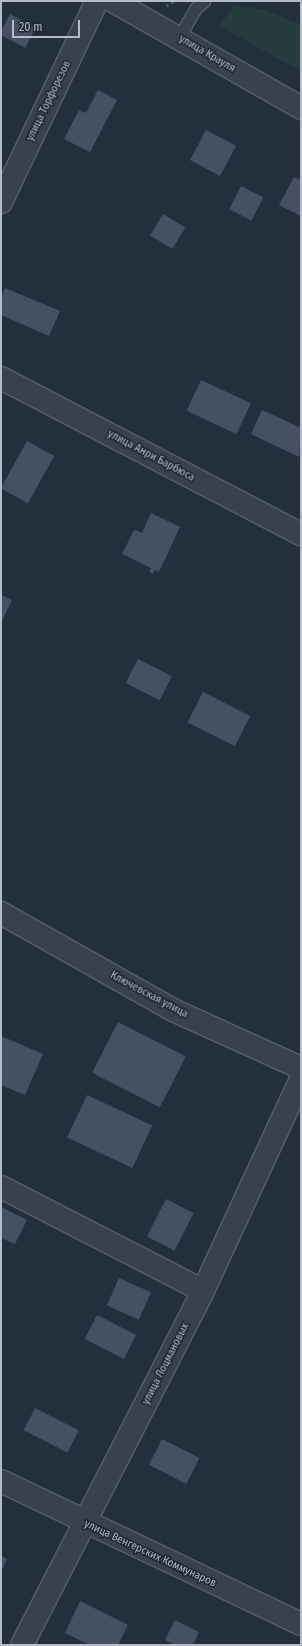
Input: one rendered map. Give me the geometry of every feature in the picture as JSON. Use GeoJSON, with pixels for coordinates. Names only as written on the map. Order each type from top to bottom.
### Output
{"type":"FeatureCollection","features":[{"type":"Feature","properties":{"kind":"street","name":"улица Торфорезов"},"geometry":{"type":"LineString","coordinates":[[1,202],[97,1]]}},
{"type":"Feature","properties":{"kind":"street","name":"улица Крауля"},"geometry":{"type":"LineString","coordinates":[[113,1],[179,37],[301,108]]}},
{"type":"Feature","properties":{"kind":"street","name":"улица Анри Барбюса"},"geometry":{"type":"LineString","coordinates":[[1,378],[301,534]]}},
{"type":"Feature","properties":{"kind":"street","name":"Ключевская улица"},"geometry":{"type":"LineString","coordinates":[[1,914],[173,1010],[301,1068]]}},
{"type":"Feature","properties":{"kind":"street","name":"улица Лоцмановых"},"geometry":{"type":"LineString","coordinates":[[22,1645],[86,1524],[203,1291],[301,1079]]}},
{"type":"Feature","properties":{"kind":"street"},"geometry":{"type":"LineString","coordinates":[[1,1187],[203,1291]]}},
{"type":"Feature","properties":{"kind":"street","name":"улица Венгерских Коммунаров"},"geometry":{"type":"LineString","coordinates":[[1,1481],[86,1524],[301,1624]]}},
{"type":"Feature","properties":{"kind":"lane"},"geometry":{"type":"LineString","coordinates":[[179,37],[196,8],[204,1]]}},
{"type":"Feature","properties":{"kind":"green space"},"geometry":{"type":"Polygon","coordinates":[[[234,6],[262,9],[301,25],[301,71],[219,26],[234,6]]]}},
{"type":"Feature","properties":{"kind":"building"},"geometry":{"type":"Polygon","coordinates":[[[10,14],[36,27],[25,48],[1,35],[1,32],[10,14]]]}},
{"type":"Feature","properties":{"kind":"building"},"geometry":{"type":"Polygon","coordinates":[[[98,90],[117,100],[90,152],[64,139],[79,110],[86,113],[98,90]]]}},
{"type":"Feature","properties":{"kind":"building"},"geometry":{"type":"Polygon","coordinates":[[[206,130],[236,146],[220,176],[190,160],[206,130]]]}},
{"type":"Feature","properties":{"kind":"building"},"geometry":{"type":"Polygon","coordinates":[[[294,177],[301,180],[301,216],[279,205],[294,177]]]}},
{"type":"Feature","properties":{"kind":"building"},"geometry":{"type":"Polygon","coordinates":[[[241,186],[263,197],[251,221],[229,209],[241,186]]]}},
{"type":"Feature","properties":{"kind":"building"},"geometry":{"type":"Polygon","coordinates":[[[163,214],[185,227],[172,249],[150,235],[163,214]]]}},
{"type":"Feature","properties":{"kind":"building"},"geometry":{"type":"Polygon","coordinates":[[[5,288],[60,311],[49,336],[1,315],[1,298],[5,288]]]}},
{"type":"Feature","properties":{"kind":"building"},"geometry":{"type":"Polygon","coordinates":[[[201,380],[251,403],[236,434],[187,411],[201,380]]]}},
{"type":"Feature","properties":{"kind":"building"},"geometry":{"type":"Polygon","coordinates":[[[262,410],[301,428],[299,457],[251,434],[262,410]]]}},
{"type":"Feature","properties":{"kind":"building"},"geometry":{"type":"Polygon","coordinates":[[[27,441],[54,456],[28,503],[1,488],[27,441]]]}},
{"type":"Feature","properties":{"kind":"building"},"geometry":{"type":"Polygon","coordinates":[[[151,513],[180,527],[159,572],[155,570],[153,574],[149,572],[151,568],[122,554],[134,530],[142,533],[151,513]]]}},
{"type":"Feature","properties":{"kind":"building"},"geometry":{"type":"Polygon","coordinates":[[[1,595],[12,600],[1,623],[1,595]]]}},
{"type":"Feature","properties":{"kind":"building"},"geometry":{"type":"Polygon","coordinates":[[[138,659],[172,676],[160,700],[126,683],[138,659]]]}},
{"type":"Feature","properties":{"kind":"building"},"geometry":{"type":"Polygon","coordinates":[[[203,692],[250,716],[235,746],[188,722],[203,692]]]}},
{"type":"Feature","properties":{"kind":"building"},"geometry":{"type":"Polygon","coordinates":[[[118,1022],[186,1057],[160,1107],[92,1073],[118,1022]]]}},
{"type":"Feature","properties":{"kind":"building"},"geometry":{"type":"Polygon","coordinates":[[[1,1036],[43,1054],[25,1095],[1,1085],[1,1036]]]}},
{"type":"Feature","properties":{"kind":"building"},"geometry":{"type":"Polygon","coordinates":[[[87,1095],[152,1125],[132,1168],[67,1138],[87,1095]]]}},
{"type":"Feature","properties":{"kind":"building"},"geometry":{"type":"Polygon","coordinates":[[[166,1199],[194,1213],[175,1250],[147,1236],[166,1199]]]}},
{"type":"Feature","properties":{"kind":"building"},"geometry":{"type":"Polygon","coordinates":[[[1,1207],[27,1220],[15,1244],[1,1238],[1,1207]]]}},
{"type":"Feature","properties":{"kind":"building"},"geometry":{"type":"Polygon","coordinates":[[[119,1278],[151,1292],[139,1320],[107,1305],[119,1278]]]}},
{"type":"Feature","properties":{"kind":"building"},"geometry":{"type":"Polygon","coordinates":[[[97,1315],[136,1335],[124,1359],[85,1339],[97,1315]]]}},
{"type":"Feature","properties":{"kind":"building"},"geometry":{"type":"Polygon","coordinates":[[[35,1408],[79,1430],[67,1453],[24,1430],[35,1408]]]}},
{"type":"Feature","properties":{"kind":"building"},"geometry":{"type":"Polygon","coordinates":[[[162,1439],[199,1458],[186,1484],[149,1465],[162,1439]]]}},
{"type":"Feature","properties":{"kind":"building"},"geometry":{"type":"Polygon","coordinates":[[[1,1556],[7,1559],[1,1572],[1,1556]]]}},
{"type":"Feature","properties":{"kind":"building"},"geometry":{"type":"Polygon","coordinates":[[[80,1601],[128,1625],[118,1645],[90,1645],[65,1633],[80,1601]]]}},
{"type":"Feature","properties":{"kind":"building"},"geometry":{"type":"Polygon","coordinates":[[[175,1620],[199,1632],[193,1645],[175,1645],[165,1640],[175,1620]]]}}]}
